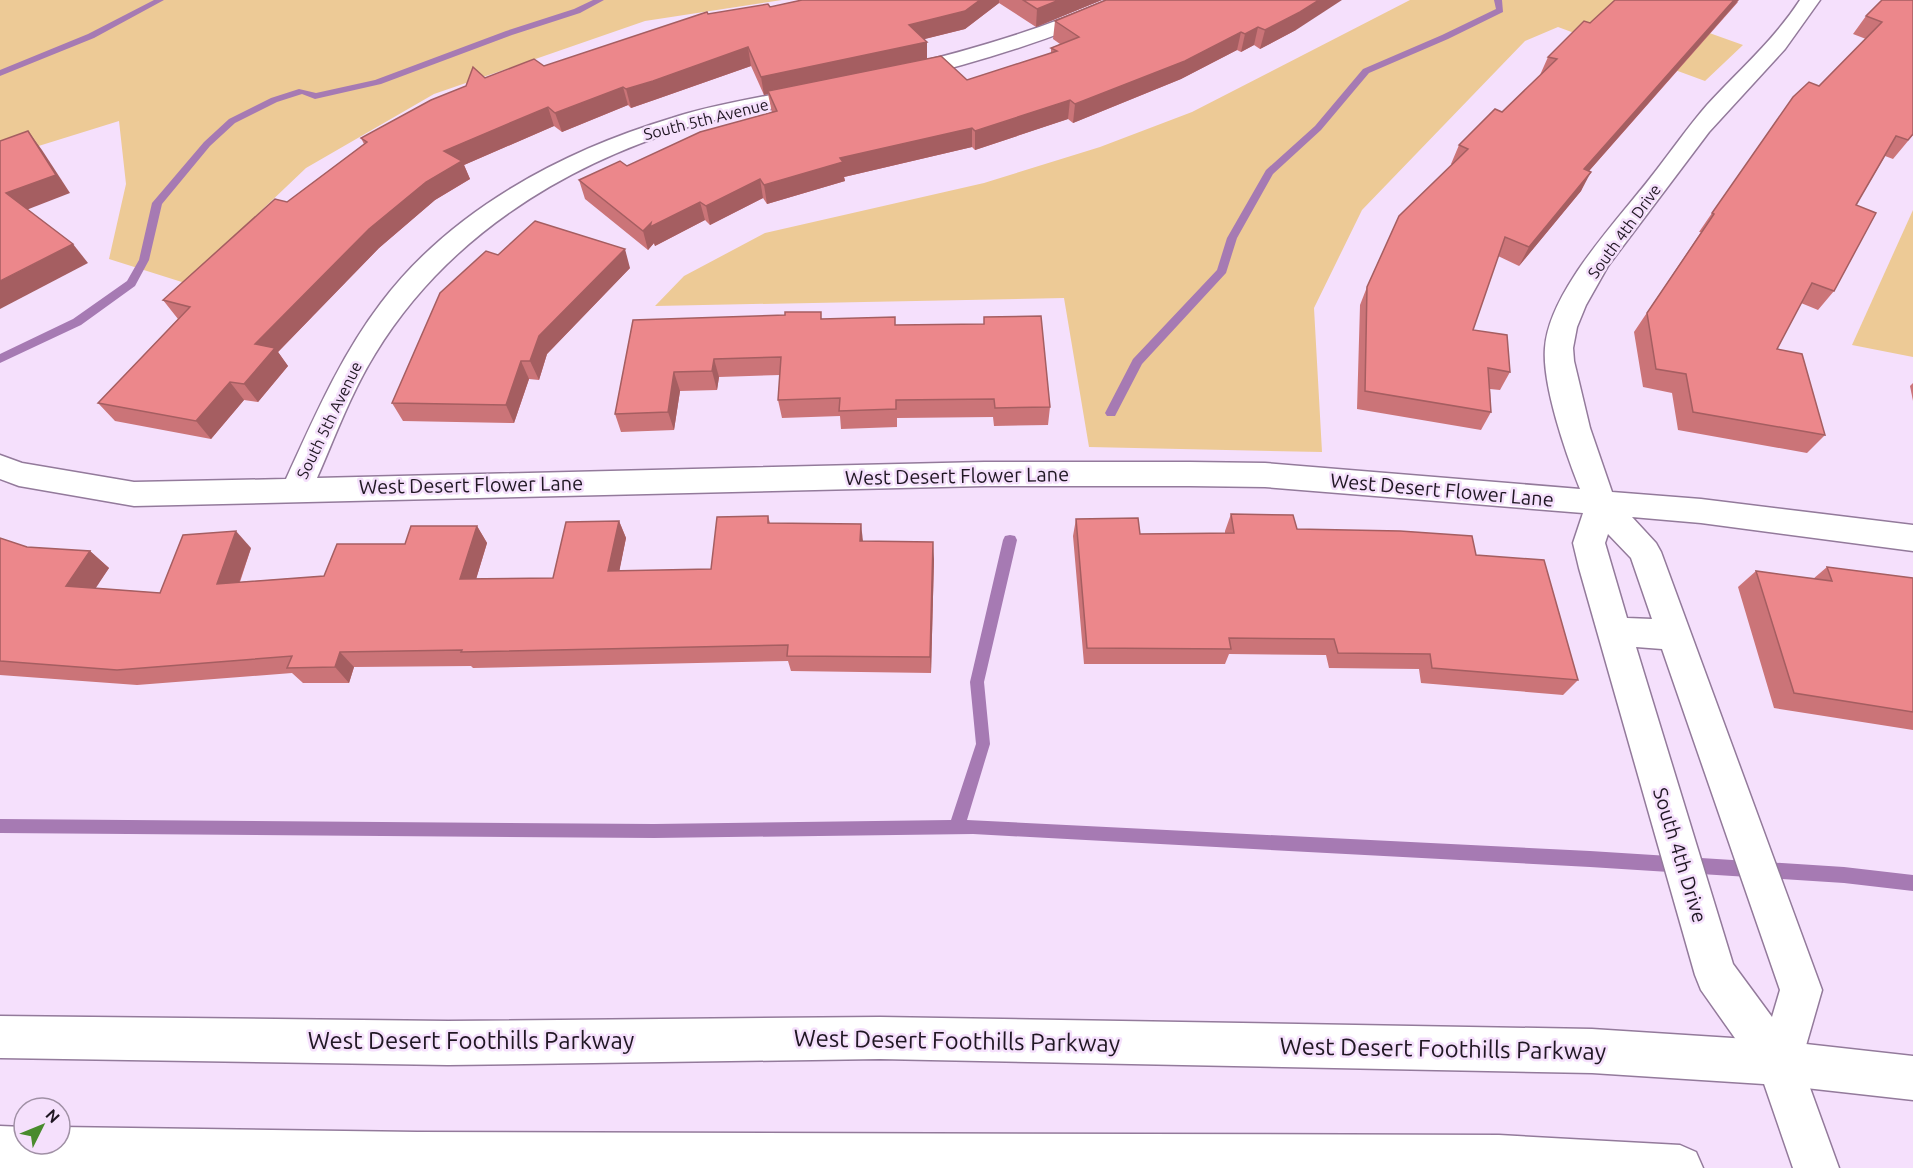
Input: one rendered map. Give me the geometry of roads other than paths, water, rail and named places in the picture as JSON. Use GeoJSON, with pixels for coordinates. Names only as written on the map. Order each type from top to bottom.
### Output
{"type":"FeatureCollection","features":[{"type":"Feature","properties":{"kind":"street"},"geometry":{"type":"LineString","coordinates":[[885,78],[963,60],[1050,32],[1125,0]]}},
{"type":"Feature","properties":{"kind":"street","name":"South 4th Drive"},"geometry":{"type":"LineString","coordinates":[[1779,1063],[1802,990],[1645,552],[1602,504],[1582,449],[1560,373],[1559,348],[1566,318],[1596,265],[1715,111],[1796,23],[1810,0]]}},
{"type":"Feature","properties":{"kind":"street","name":"South 5th Avenue"},"geometry":{"type":"LineString","coordinates":[[296,489],[363,349],[406,289],[469,228],[543,178],[623,142],[682,122],[836,89]]}},
{"type":"Feature","properties":{"kind":"street","name":"West Desert Flower Lane"},"geometry":{"type":"LineString","coordinates":[[0,467],[19,474],[134,494],[984,474],[1265,476],[1701,511],[1913,538]]}},
{"type":"Feature","properties":{"kind":"street","name":"South 4th Drive"},"geometry":{"type":"LineString","coordinates":[[1602,504],[1589,543],[1716,975],[1779,1063],[1816,1168]]}},
{"type":"Feature","properties":{"kind":"street"},"geometry":{"type":"LineString","coordinates":[[1613,631],[1674,635]]}},
{"type":"Feature","properties":{"kind":"street","name":"West Desert Foothills Parkway"},"geometry":{"type":"LineString","coordinates":[[0,1037],[448,1043],[892,1038],[1592,1051],[1779,1063],[1913,1077]]}},
{"type":"Feature","properties":{"kind":"street"},"geometry":{"type":"LineString","coordinates":[[0,1149],[441,1155],[1498,1158],[1680,1168]]}},
{"type":"Feature","properties":{"kind":"waterway"},"geometry":{"type":"LineString","coordinates":[[0,73],[91,36],[160,0]]}},
{"type":"Feature","properties":{"kind":"waterway"},"geometry":{"type":"LineString","coordinates":[[0,359],[77,322],[131,283],[144,260],[157,203],[207,144],[232,121],[274,100],[302,91],[315,96],[378,82],[509,33],[577,11],[600,0]]}},
{"type":"Feature","properties":{"kind":"waterway"},"geometry":{"type":"LineString","coordinates":[[1111,413],[1137,362],[1222,271],[1232,238],[1269,172],[1318,128],[1366,71],[1500,10],[1498,0]]}},
{"type":"Feature","properties":{"kind":"waterway"},"geometry":{"type":"LineString","coordinates":[[957,827],[983,744],[977,682],[1010,540]]}},
{"type":"Feature","properties":{"kind":"waterway"},"geometry":{"type":"LineString","coordinates":[[0,826],[654,831],[973,827],[1590,859],[1844,875],[1913,883]]}}]}
